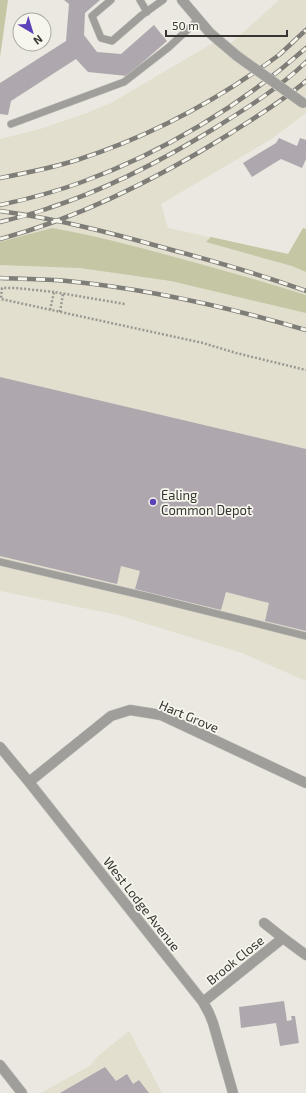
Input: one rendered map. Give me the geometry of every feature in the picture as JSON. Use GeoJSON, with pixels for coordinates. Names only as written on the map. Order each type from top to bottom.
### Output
{"type":"FeatureCollection","features":[{"type":"Feature","properties":{"kind":"street"},"geometry":{"type":"LineString","coordinates":[[182,0],[210,32],[237,56],[305,104]]}},
{"type":"Feature","properties":{"kind":"street","name":"Hart Grove"},"geometry":{"type":"LineString","coordinates":[[29,782],[111,716],[130,710],[161,716],[306,783]]}},
{"type":"Feature","properties":{"kind":"street","name":"West Lodge Avenue"},"geometry":{"type":"LineString","coordinates":[[0,747],[203,1002],[213,1023],[233,1093]]}},
{"type":"Feature","properties":{"kind":"street","name":"Brook Close"},"geometry":{"type":"LineString","coordinates":[[264,924],[306,955]]}},
{"type":"Feature","properties":{"kind":"street","name":"Brook Close"},"geometry":{"type":"LineString","coordinates":[[203,1002],[283,938]]}},
{"type":"Feature","properties":{"kind":"street"},"geometry":{"type":"LineString","coordinates":[[0,1065],[22,1093]]}},
{"type":"Feature","properties":{"kind":"lane"},"geometry":{"type":"LineString","coordinates":[[111,0],[92,16],[101,38],[112,41],[163,0]]}},
{"type":"Feature","properties":{"kind":"lane"},"geometry":{"type":"LineString","coordinates":[[140,0],[147,12]]}},
{"type":"Feature","properties":{"kind":"lane"},"geometry":{"type":"LineString","coordinates":[[11,124],[124,82],[169,47],[199,19]]}},
{"type":"Feature","properties":{"kind":"lane"},"geometry":{"type":"LineString","coordinates":[[0,562],[154,598],[306,636]]}},
{"type":"Feature","properties":{"kind":"path"},"geometry":{"type":"LineString","coordinates":[[125,304],[54,292],[1,288],[1,299],[203,343],[236,353],[306,370]]}},
{"type":"Feature","properties":{"kind":"path"},"geometry":{"type":"LineString","coordinates":[[50,310],[54,292]]}},
{"type":"Feature","properties":{"kind":"path"},"geometry":{"type":"LineString","coordinates":[[60,312],[63,294]]}},
{"type":"Feature","properties":{"kind":"shaded area"},"geometry":{"type":"Polygon","coordinates":[[[279,0],[306,0],[306,113],[270,140],[161,204],[168,228],[306,259],[306,681],[242,653],[118,615],[0,591],[0,139],[40,129],[111,103],[213,43],[230,44],[279,0]]]}},
{"type":"Feature","properties":{"kind":"shaded area"},"geometry":{"type":"Polygon","coordinates":[[[129,1031],[162,1093],[41,1093],[91,1065],[98,1056],[129,1031]]]}},
{"type":"Feature","properties":{"kind":"green space"},"geometry":{"type":"Polygon","coordinates":[[[0,0],[8,0],[0,57],[0,0]]]}},
{"type":"Feature","properties":{"kind":"green space"},"geometry":{"type":"Polygon","coordinates":[[[52,228],[141,248],[306,295],[306,313],[171,281],[80,268],[0,265],[0,242],[52,228]]]}},
{"type":"Feature","properties":{"kind":"green space"},"geometry":{"type":"Polygon","coordinates":[[[303,228],[306,229],[306,272],[292,266],[206,242],[211,237],[288,254],[303,228]]]}},
{"type":"Feature","properties":{"kind":"building"},"geometry":{"type":"Polygon","coordinates":[[[64,0],[100,0],[85,13],[84,35],[97,52],[121,54],[154,25],[167,41],[127,76],[88,72],[76,59],[11,101],[8,115],[0,114],[0,83],[49,52],[52,52],[52,50],[66,41],[69,4],[64,0]]]}},
{"type":"Feature","properties":{"kind":"building"},"geometry":{"type":"Polygon","coordinates":[[[279,138],[297,146],[300,138],[306,140],[306,159],[302,168],[281,159],[252,177],[243,163],[276,143],[279,138]]]}},
{"type":"Feature","properties":{"kind":"building","name":"Ealing Common Depot"},"geometry":{"type":"Polygon","coordinates":[[[0,377],[306,449],[306,631],[265,621],[269,603],[226,592],[221,610],[135,589],[140,571],[121,566],[117,584],[0,556],[0,377]]]}},
{"type":"Feature","properties":{"kind":"building"},"geometry":{"type":"Polygon","coordinates":[[[284,1001],[287,1021],[292,1020],[291,1016],[295,1016],[299,1043],[280,1046],[276,1023],[241,1028],[239,1007],[284,1001]]]}},
{"type":"Feature","properties":{"kind":"building"},"geometry":{"type":"Polygon","coordinates":[[[105,1067],[116,1081],[127,1074],[133,1084],[139,1080],[149,1093],[60,1093],[105,1067]]]}},
{"type":"Feature","properties":{"kind":"railway"},"geometry":{"type":"LineString","coordinates":[[0,178],[49,168],[77,160],[104,151],[156,129],[232,87],[279,55],[306,30]]}},
{"type":"Feature","properties":{"kind":"railway"},"geometry":{"type":"LineString","coordinates":[[0,205],[62,189],[142,157],[200,126],[228,108],[255,89],[306,48]]}},
{"type":"Feature","properties":{"kind":"railway"},"geometry":{"type":"LineString","coordinates":[[0,222],[37,212],[71,200],[135,173],[195,140],[251,105],[274,89],[306,62]]}},
{"type":"Feature","properties":{"kind":"railway"},"geometry":{"type":"LineString","coordinates":[[0,239],[60,220],[90,208],[148,180],[205,149],[260,115],[306,81]]}},
{"type":"Feature","properties":{"kind":"railway"},"geometry":{"type":"LineString","coordinates":[[0,211],[22,214],[129,238],[206,259],[306,291]]}},
{"type":"Feature","properties":{"kind":"railway"},"geometry":{"type":"LineString","coordinates":[[0,278],[42,279],[97,284],[158,294],[217,306],[306,330]]}},
{"type":"Feature","properties":{"kind":"place","name":"Ealing Common Depot"},"geometry":{"type":"Point","coordinates":[153,502]}}]}
